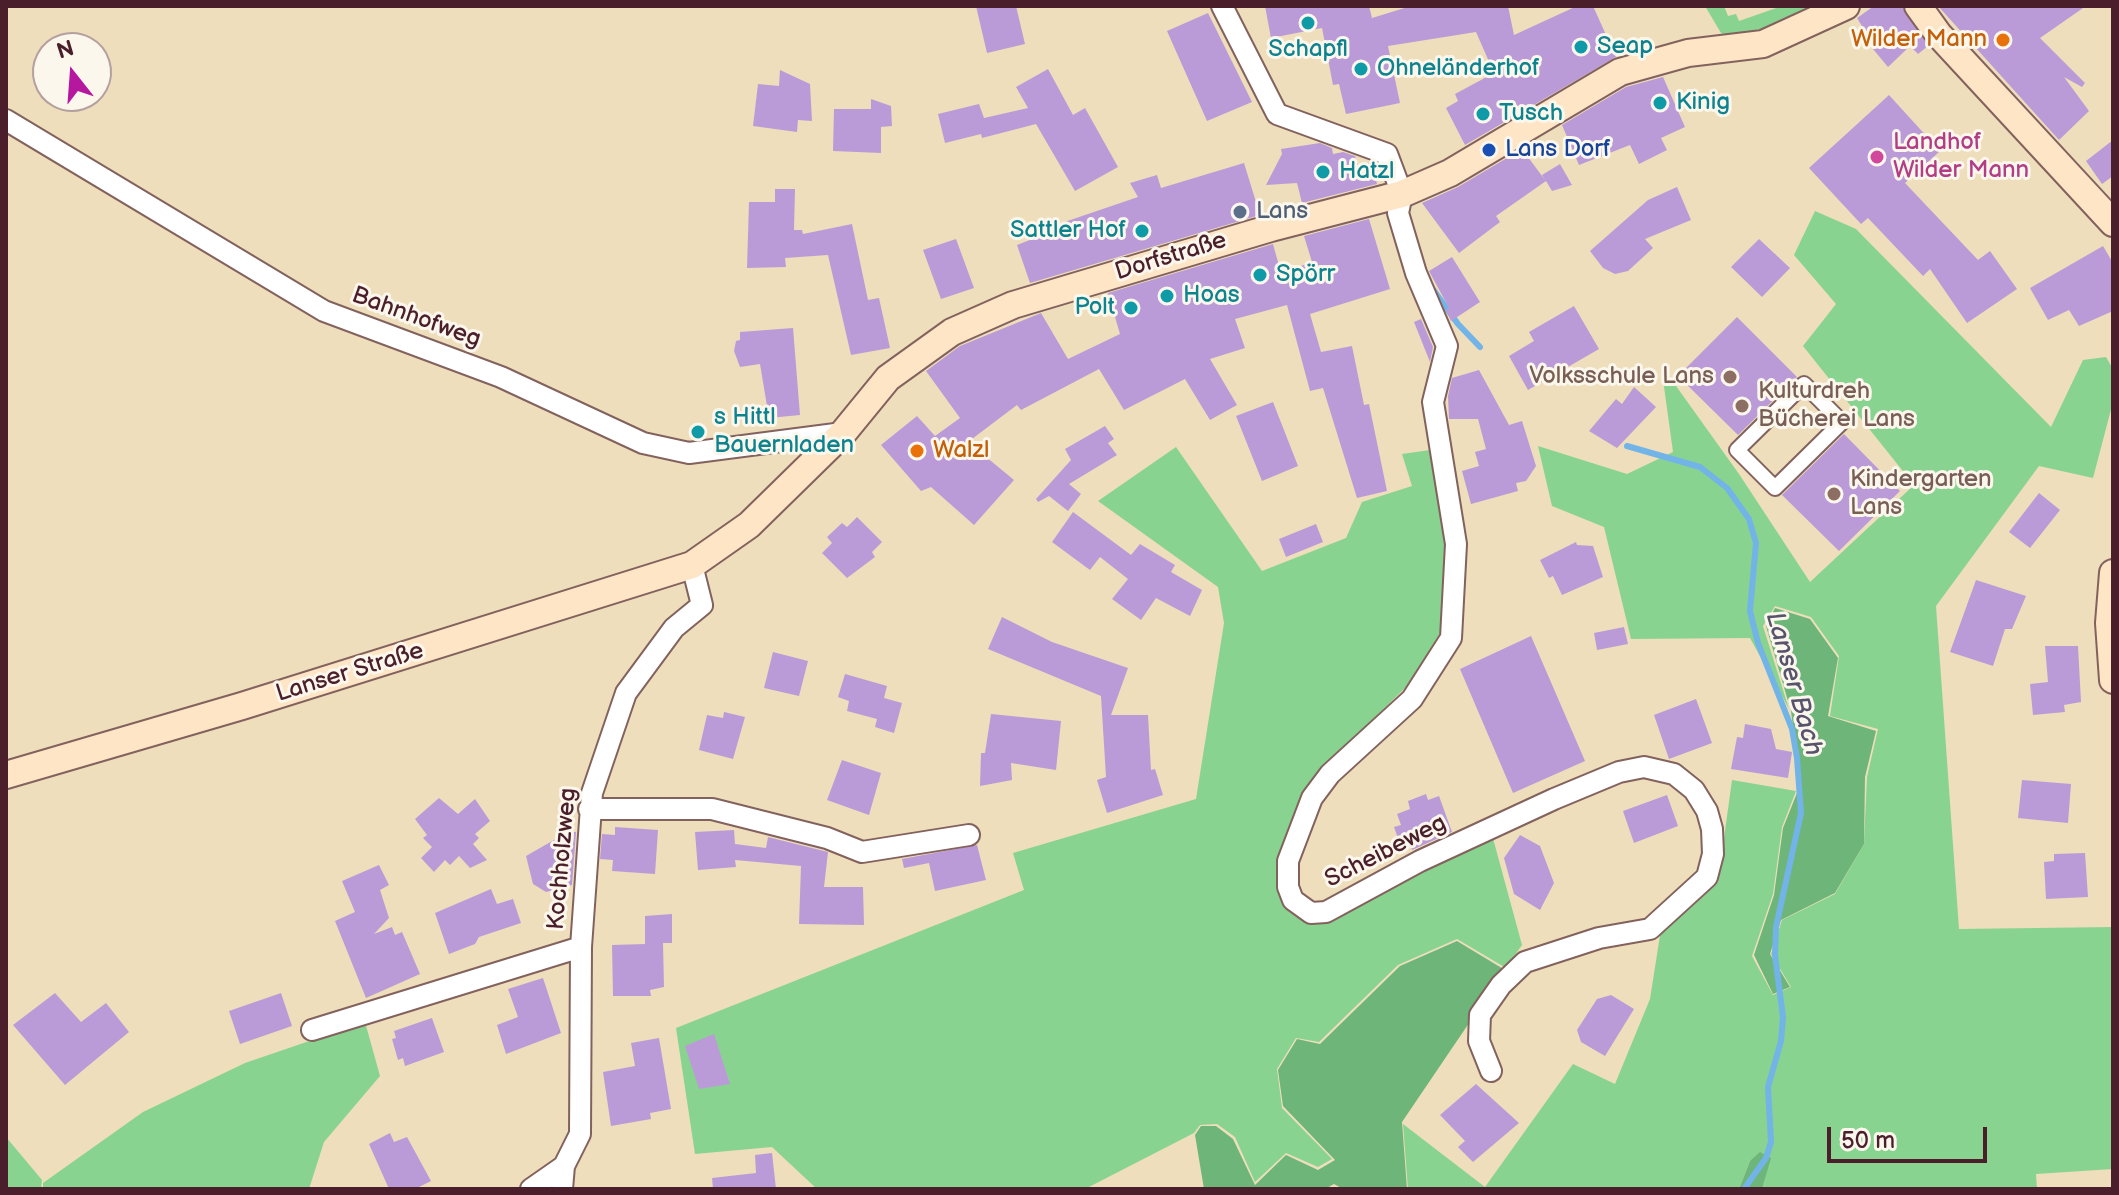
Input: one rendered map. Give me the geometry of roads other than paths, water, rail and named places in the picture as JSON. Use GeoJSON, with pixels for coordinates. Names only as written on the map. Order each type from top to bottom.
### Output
{"type":"FeatureCollection","features":[{"type":"Feature","properties":{"kind":"main road","name":"Dorfstraße"},"geometry":{"type":"LineString","coordinates":[[692,565],[749,525],[843,433],[888,378],[916,354],[952,332],[1013,305],[1271,228],[1402,194],[1450,173],[1620,72],[1688,53],[1763,44],[1846,6]]}},
{"type":"Feature","properties":{"kind":"main road"},"geometry":{"type":"LineString","coordinates":[[1918,6],[1939,35],[2113,223]]}},
{"type":"Feature","properties":{"kind":"main road","name":"Lanser Straße"},"geometry":{"type":"LineString","coordinates":[[6,775],[272,697],[692,565]]}},
{"type":"Feature","properties":{"kind":"main road"},"geometry":{"type":"LineString","coordinates":[[2113,573],[2109,623],[2113,680]]}},
{"type":"Feature","properties":{"kind":"street","name":"Scheibeweg"},"geometry":{"type":"LineString","coordinates":[[1222,6],[1277,114],[1387,154],[1402,194],[1398,213],[1416,273],[1447,346],[1433,402],[1456,544],[1451,638],[1412,699],[1330,774],[1312,798],[1288,861],[1290,894],[1305,910],[1326,912],[1420,861],[1554,799],[1619,772],[1644,767],[1674,774],[1694,790],[1707,811],[1712,829],[1713,854],[1707,877],[1650,929],[1599,938],[1525,962],[1501,985],[1480,1015],[1479,1041],[1491,1071]]}},
{"type":"Feature","properties":{"kind":"street","name":"Bahnhofweg"},"geometry":{"type":"LineString","coordinates":[[6,120],[324,311],[465,362],[643,443],[689,453],[843,433]]}},
{"type":"Feature","properties":{"kind":"street"},"geometry":{"type":"LineString","coordinates":[[1804,384],[1842,422],[1775,488],[1737,450],[1804,384]]}},
{"type":"Feature","properties":{"kind":"street","name":"Kochholzweg"},"geometry":{"type":"LineString","coordinates":[[562,1189],[564,1166],[580,1134],[581,947],[589,809],[626,693],[674,628],[702,605],[692,565]]}},
{"type":"Feature","properties":{"kind":"street"},"geometry":{"type":"LineString","coordinates":[[589,809],[712,809],[827,838],[862,852],[969,835]]}},
{"type":"Feature","properties":{"kind":"street"},"geometry":{"type":"LineString","coordinates":[[312,1030],[581,947]]}},
{"type":"Feature","properties":{"kind":"street"},"geometry":{"type":"LineString","coordinates":[[531,1189],[564,1166]]}},
{"type":"Feature","properties":{"kind":"waterway","name":"Lanser Bach"},"geometry":{"type":"LineString","coordinates":[[1432,288],[1458,324],[1480,347]]}},
{"type":"Feature","properties":{"kind":"waterway","name":"Lanser Bach"},"geometry":{"type":"LineString","coordinates":[[1627,446],[1700,467],[1727,488],[1749,519],[1756,543],[1750,611],[1758,643],[1792,729],[1797,758],[1801,813],[1776,927],[1775,955],[1783,1017],[1781,1041],[1768,1087],[1771,1142],[1766,1158],[1744,1189]]}},
{"type":"Feature","properties":{"kind":"place","name":"Schapfl"},"geometry":{"type":"Point","coordinates":[1308,23]}},
{"type":"Feature","properties":{"kind":"place","name":"Wilder Mann"},"geometry":{"type":"Point","coordinates":[2003,40]}},
{"type":"Feature","properties":{"kind":"place","name":"Seap"},"geometry":{"type":"Point","coordinates":[1581,47]}},
{"type":"Feature","properties":{"kind":"place","name":"Ohneländerhof"},"geometry":{"type":"Point","coordinates":[1361,69]}},
{"type":"Feature","properties":{"kind":"place","name":"Kinig"},"geometry":{"type":"Point","coordinates":[1660,103]}},
{"type":"Feature","properties":{"kind":"place","name":"Tusch"},"geometry":{"type":"Point","coordinates":[1483,114]}},
{"type":"Feature","properties":{"kind":"place","name":"Lans Dorf"},"geometry":{"type":"Point","coordinates":[1489,150]}},
{"type":"Feature","properties":{"kind":"place","name":"Landhof Wilder Mann"},"geometry":{"type":"Point","coordinates":[1877,157]}},
{"type":"Feature","properties":{"kind":"place","name":"Hatzl"},"geometry":{"type":"Point","coordinates":[1323,172]}},
{"type":"Feature","properties":{"kind":"place","name":"Lans"},"geometry":{"type":"Point","coordinates":[1240,212]}},
{"type":"Feature","properties":{"kind":"place","name":"Sattler Hof"},"geometry":{"type":"Point","coordinates":[1142,231]}},
{"type":"Feature","properties":{"kind":"place","name":"Spörr"},"geometry":{"type":"Point","coordinates":[1260,275]}},
{"type":"Feature","properties":{"kind":"place","name":"Hoas"},"geometry":{"type":"Point","coordinates":[1167,296]}},
{"type":"Feature","properties":{"kind":"place","name":"Polt"},"geometry":{"type":"Point","coordinates":[1131,308]}},
{"type":"Feature","properties":{"kind":"place","name":"Volksschule Lans"},"geometry":{"type":"Point","coordinates":[1730,377]}},
{"type":"Feature","properties":{"kind":"place","name":"Kulturdreh Bücherei Lans"},"geometry":{"type":"Point","coordinates":[1742,406]}},
{"type":"Feature","properties":{"kind":"place","name":"s Hittl Bauernladen"},"geometry":{"type":"Point","coordinates":[698,432]}},
{"type":"Feature","properties":{"kind":"place","name":"Walzl"},"geometry":{"type":"Point","coordinates":[917,451]}},
{"type":"Feature","properties":{"kind":"place","name":"Kindergarten Lans"},"geometry":{"type":"Point","coordinates":[1834,494]}}]}
